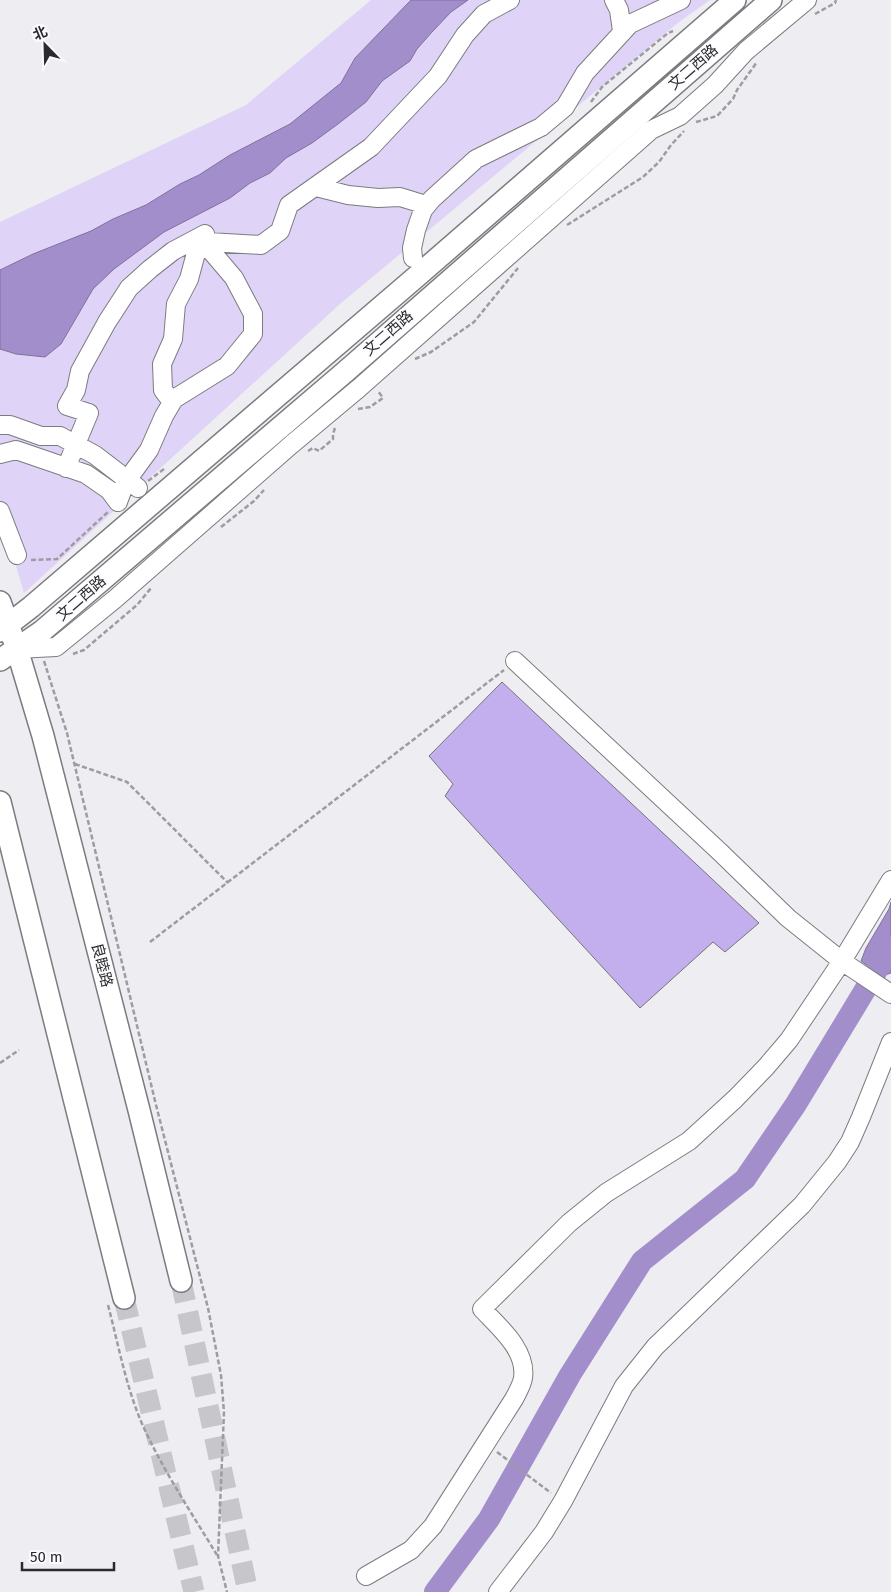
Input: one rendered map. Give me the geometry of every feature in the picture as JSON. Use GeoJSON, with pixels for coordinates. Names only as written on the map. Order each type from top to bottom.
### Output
{"type":"FeatureCollection","features":[{"type":"Feature","properties":{"kind":"main road","name":"文二西路"},"geometry":{"type":"LineString","coordinates":[[4,628],[416,277],[735,0]]}},
{"type":"Feature","properties":{"kind":"main road","name":"文二西路"},"geometry":{"type":"LineString","coordinates":[[9,655],[49,626],[345,372],[771,0]]}},
{"type":"Feature","properties":{"kind":"main road","name":"良睦路"},"geometry":{"type":"LineString","coordinates":[[0,602],[9,655],[45,745],[139,1110],[181,1282]]}},
{"type":"Feature","properties":{"kind":"main road"},"geometry":{"type":"LineString","coordinates":[[0,802],[124,1298]]}},
{"type":"Feature","properties":{"kind":"street"},"geometry":{"type":"LineString","coordinates":[[172,402],[163,390],[162,364],[173,339],[176,304],[189,279],[196,254],[208,242],[260,245],[280,231],[289,205],[370,147],[438,76],[465,35],[484,14],[510,0]]}},
{"type":"Feature","properties":{"kind":"street"},"geometry":{"type":"LineString","coordinates":[[614,0],[619,10],[622,31]]}},
{"type":"Feature","properties":{"kind":"street"},"geometry":{"type":"LineString","coordinates":[[413,258],[412,248],[416,230],[422,210],[426,205],[476,159],[541,128],[564,106],[585,73],[630,24],[681,0]]}},
{"type":"Feature","properties":{"kind":"street"},"geometry":{"type":"LineString","coordinates":[[9,655],[56,647],[108,605],[359,388],[651,130],[680,116],[715,85],[746,51],[808,9]]}},
{"type":"Feature","properties":{"kind":"street"},"geometry":{"type":"LineString","coordinates":[[316,187],[348,195],[378,198],[400,197],[426,205]]}},
{"type":"Feature","properties":{"kind":"street"},"geometry":{"type":"LineString","coordinates":[[0,454],[16,450],[66,468],[86,474],[109,490],[118,502],[132,484],[174,399],[228,366],[253,334],[253,314],[234,278],[211,251],[205,234],[173,251],[150,269],[129,288],[118,305],[80,371],[76,390],[67,406],[89,413],[66,468]]}},
{"type":"Feature","properties":{"kind":"street"},"geometry":{"type":"LineString","coordinates":[[0,425],[10,425],[41,436],[60,436],[95,455],[132,484]]}},
{"type":"Feature","properties":{"kind":"street"},"geometry":{"type":"LineString","coordinates":[[0,511],[17,555]]}},
{"type":"Feature","properties":{"kind":"street"},"geometry":{"type":"LineString","coordinates":[[515,661],[788,918],[843,962],[891,994]]}},
{"type":"Feature","properties":{"kind":"street"},"geometry":{"type":"LineString","coordinates":[[366,1576],[411,1550],[433,1526],[514,1400],[523,1378],[522,1360],[514,1346],[482,1309],[569,1222],[606,1193],[690,1141],[766,1067],[789,1040],[843,962],[891,880]]}},
{"type":"Feature","properties":{"kind":"street"},"geometry":{"type":"LineString","coordinates":[[498,1592],[544,1532],[563,1501],[624,1386],[655,1347],[802,1205],[837,1162],[850,1142],[891,1042]]}},
{"type":"Feature","properties":{"kind":"path"},"geometry":{"type":"LineString","coordinates":[[808,9],[835,2],[836,0]]}},
{"type":"Feature","properties":{"kind":"path"},"geometry":{"type":"LineString","coordinates":[[586,108],[602,87],[668,33],[676,29]]}},
{"type":"Feature","properties":{"kind":"path"},"geometry":{"type":"LineString","coordinates":[[694,122],[717,116],[733,99],[737,90],[759,59]]}},
{"type":"Feature","properties":{"kind":"path"},"geometry":{"type":"LineString","coordinates":[[560,230],[643,177],[659,162],[671,145],[689,126]]}},
{"type":"Feature","properties":{"kind":"path"},"geometry":{"type":"LineString","coordinates":[[413,360],[431,352],[474,322],[522,264]]}},
{"type":"Feature","properties":{"kind":"path"},"geometry":{"type":"LineString","coordinates":[[357,409],[370,407],[383,398],[377,392],[381,387]]}},
{"type":"Feature","properties":{"kind":"path"},"geometry":{"type":"LineString","coordinates":[[302,453],[313,448],[319,451],[333,440],[337,424]]}},
{"type":"Feature","properties":{"kind":"path"},"geometry":{"type":"LineString","coordinates":[[132,484],[170,465]]}},
{"type":"Feature","properties":{"kind":"path"},"geometry":{"type":"LineString","coordinates":[[218,529],[254,501],[269,484]]}},
{"type":"Feature","properties":{"kind":"path"},"geometry":{"type":"LineString","coordinates":[[17,555],[34,561],[57,560],[118,502]]}},
{"type":"Feature","properties":{"kind":"path"},"geometry":{"type":"LineString","coordinates":[[68,655],[84,650],[138,606],[155,583]]}},
{"type":"Feature","properties":{"kind":"path"},"geometry":{"type":"LineString","coordinates":[[44,661],[50,660]]}},
{"type":"Feature","properties":{"kind":"path"},"geometry":{"type":"LineString","coordinates":[[150,942],[515,661]]}},
{"type":"Feature","properties":{"kind":"path"},"geometry":{"type":"LineString","coordinates":[[74,764],[127,782],[228,883]]}},
{"type":"Feature","properties":{"kind":"path"},"geometry":{"type":"LineString","coordinates":[[0,1063],[19,1050]]}},
{"type":"Feature","properties":{"kind":"path"},"geometry":{"type":"LineString","coordinates":[[486,1444],[563,1501]]}},
{"type":"Feature","properties":{"kind":"path"},"geometry":{"type":"LineString","coordinates":[[218,1556],[226,1592]]}},
{"type":"Feature","properties":{"kind":"shaded area"},"geometry":{"type":"Polygon","coordinates":[[[371,0],[710,0],[679,22],[340,304],[24,593],[0,512],[0,222],[246,105],[371,0]]]}},
{"type":"Feature","properties":{"kind":"shaded area"},"geometry":{"type":"Polygon","coordinates":[[[411,0],[468,0],[451,12],[417,49],[410,61],[382,81],[366,102],[338,124],[312,143],[286,158],[270,173],[250,183],[230,198],[164,232],[114,269],[93,289],[61,344],[45,357],[16,354],[0,349],[0,270],[146,205],[230,155],[290,124],[341,83],[355,58],[411,0]]]}},
{"type":"Feature","properties":{"kind":"shaded area"},"geometry":{"type":"Polygon","coordinates":[[[891,902],[891,973],[882,976],[861,961],[891,902]]]}},
{"type":"Feature","properties":{"kind":"building"},"geometry":{"type":"Polygon","coordinates":[[[502,682],[759,923],[725,952],[713,942],[640,1008],[445,796],[453,784],[429,756],[502,682]]]}},
{"type":"Feature","properties":{"kind":"waterway"},"geometry":{"type":"LineString","coordinates":[[435,1592],[489,1519],[570,1375],[642,1261],[745,1179],[796,1104],[891,947]]}},
{"type":"Feature","properties":{"kind":"tunnel"},"geometry":{"type":"LineString","coordinates":[[181,1281],[248,1592]]}},
{"type":"Feature","properties":{"kind":"tunnel"},"geometry":{"type":"LineString","coordinates":[[124,1298],[194,1592]]}}]}
